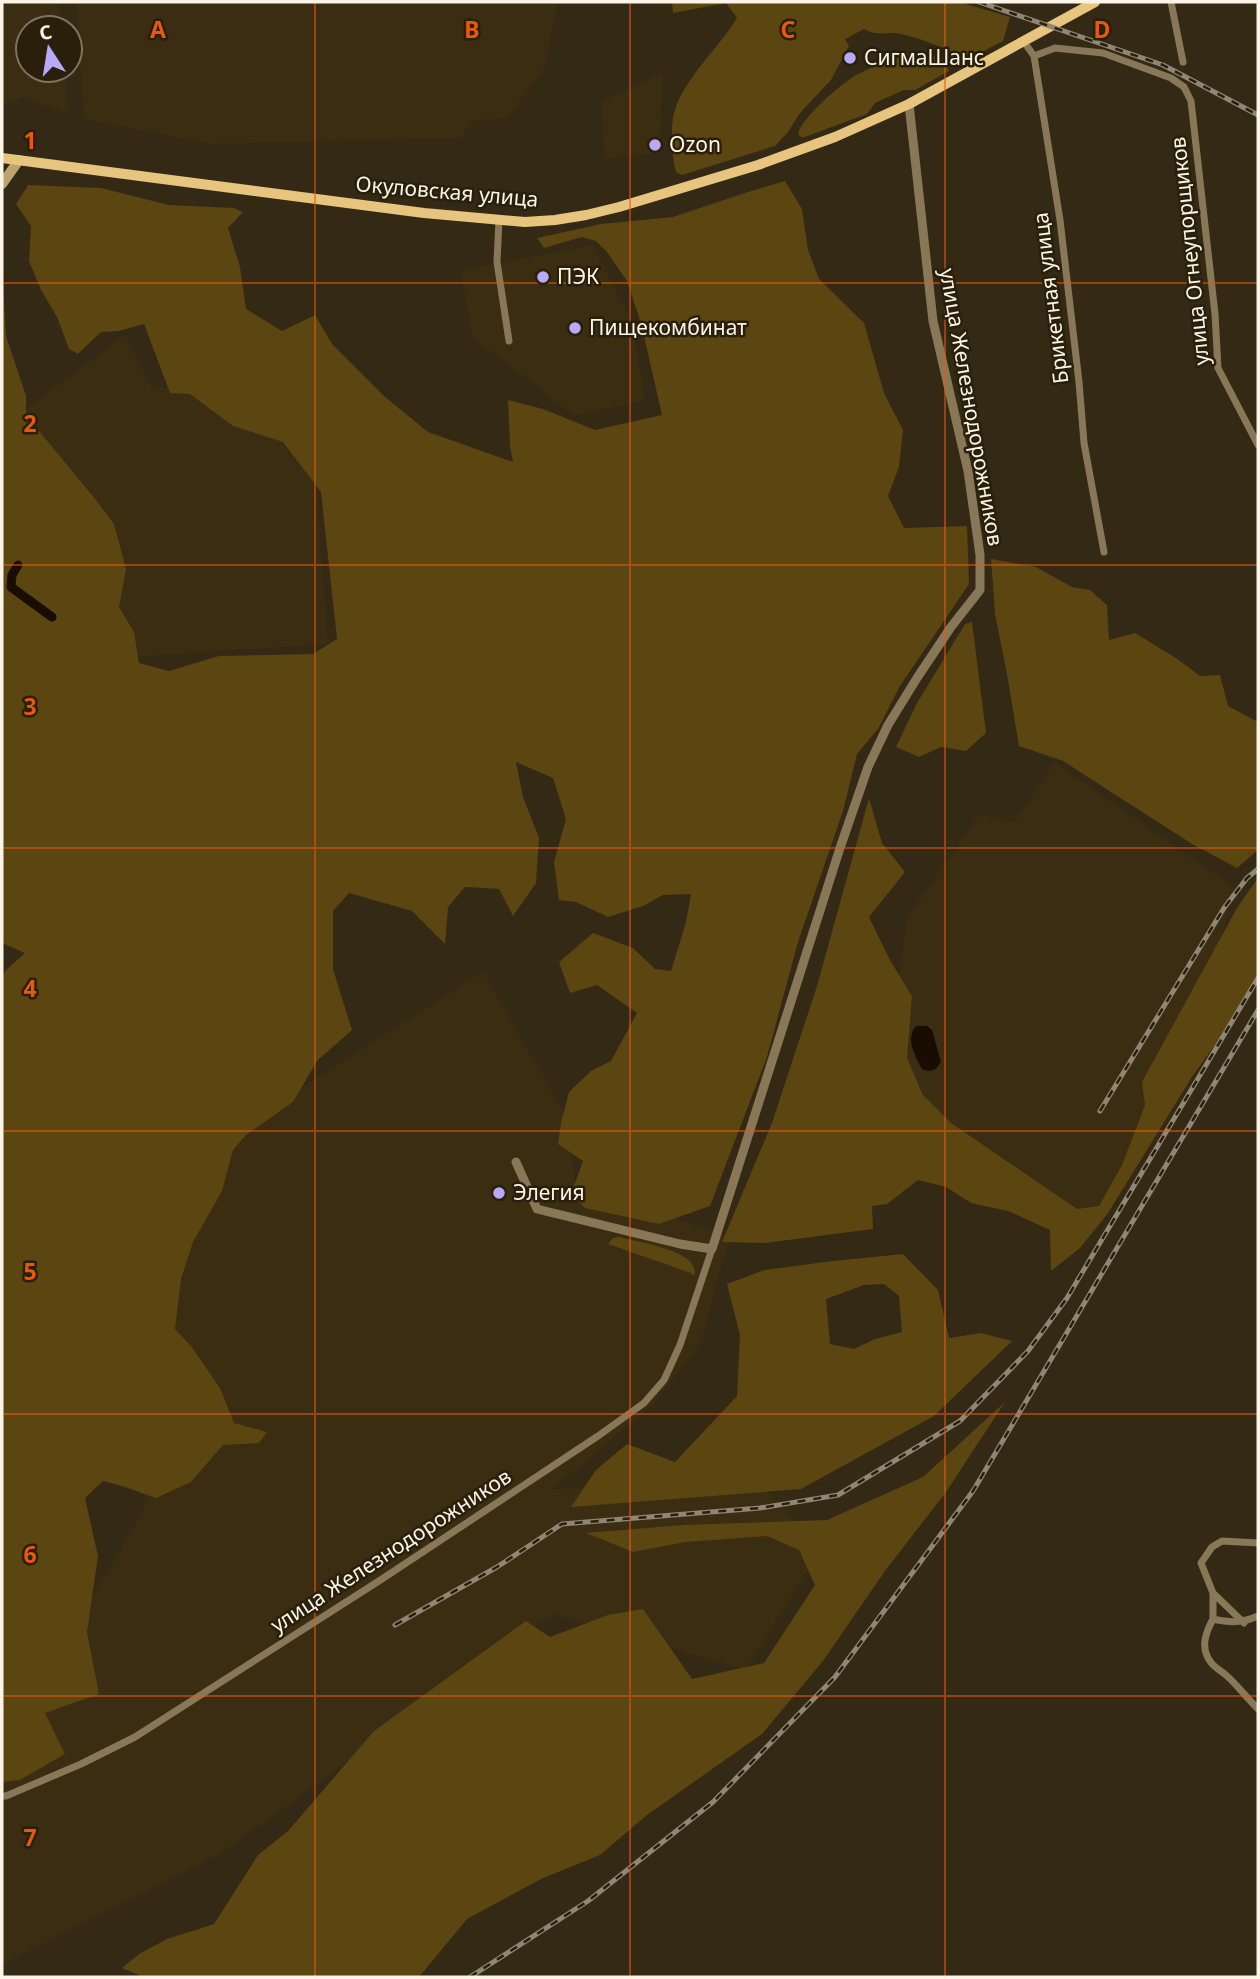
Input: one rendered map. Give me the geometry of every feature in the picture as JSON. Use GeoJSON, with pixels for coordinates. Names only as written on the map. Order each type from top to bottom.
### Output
{"type":"FeatureCollection","features":[{"type":"Feature","properties":{"kind":"main road","name":"Окуловская улица"},"geometry":{"type":"LineString","coordinates":[[2,158],[424,213],[525,222],[555,220],[619,207],[797,151],[872,122],[1094,2]]}},
{"type":"Feature","properties":{"kind":"main road"},"geometry":{"type":"LineString","coordinates":[[2,184],[19,160]]}},
{"type":"Feature","properties":{"kind":"street"},"geometry":{"type":"LineString","coordinates":[[1171,2],[1183,62]]}},
{"type":"Feature","properties":{"kind":"street","name":"Брикетная улица"},"geometry":{"type":"LineString","coordinates":[[1024,42],[1034,56],[1060,220],[1084,443],[1104,552]]}},
{"type":"Feature","properties":{"kind":"street","name":"улица Огнеупорщиков"},"geometry":{"type":"LineString","coordinates":[[1034,56],[1055,48],[1103,53],[1171,78],[1184,88],[1191,101],[1215,314],[1218,368],[1258,445]]}},
{"type":"Feature","properties":{"kind":"street","name":"улица Железнодорожников"},"geometry":{"type":"LineString","coordinates":[[2,1796],[80,1764],[135,1737],[598,1436],[644,1403],[664,1380],[680,1345],[712,1249],[868,767],[888,725],[917,678],[980,590],[980,555],[968,471],[933,321],[909,104]]}},
{"type":"Feature","properties":{"kind":"street"},"geometry":{"type":"LineString","coordinates":[[499,220],[497,262],[509,341]]}},
{"type":"Feature","properties":{"kind":"street"},"geometry":{"type":"LineString","coordinates":[[516,1162],[537,1209],[680,1244],[712,1249]]}},
{"type":"Feature","properties":{"kind":"street"},"geometry":{"type":"LineString","coordinates":[[1258,1542],[1222,1541],[1212,1548],[1201,1563],[1213,1593],[1213,1619],[1205,1633],[1205,1648],[1210,1662],[1258,1709]]}},
{"type":"Feature","properties":{"kind":"street"},"geometry":{"type":"LineString","coordinates":[[1213,1593],[1244,1623]]}},
{"type":"Feature","properties":{"kind":"street"},"geometry":{"type":"LineString","coordinates":[[1213,1619],[1244,1623],[1258,1616]]}},
{"type":"Feature","properties":{"kind":"shaded area"},"geometry":{"type":"Polygon","coordinates":[[[2,2],[59,2],[60,14],[14,14],[14,84],[66,84],[68,114],[21,97],[10,104],[2,104],[2,2]]]}},
{"type":"Feature","properties":{"kind":"shaded area"},"geometry":{"type":"Polygon","coordinates":[[[76,2],[558,2],[544,69],[507,119],[474,120],[461,138],[211,144],[84,119],[82,84],[84,84],[84,14],[77,14],[76,2]]]}},
{"type":"Feature","properties":{"kind":"shaded area"},"geometry":{"type":"Polygon","coordinates":[[[672,2],[959,2],[1010,17],[1003,41],[969,59],[910,36],[874,33],[864,29],[845,39],[849,46],[831,80],[800,113],[775,146],[682,175],[676,172],[673,159],[673,119],[678,101],[693,76],[737,18],[726,3],[673,13],[672,2]]]}},
{"type":"Feature","properties":{"kind":"shaded area"},"geometry":{"type":"Polygon","coordinates":[[[913,52],[936,56],[948,65],[949,71],[915,90],[904,90],[875,103],[867,114],[805,137],[798,134],[806,119],[849,79],[913,52]]]}},
{"type":"Feature","properties":{"kind":"shaded area"},"geometry":{"type":"Polygon","coordinates":[[[662,73],[660,153],[604,159],[602,101],[662,73]]]}},
{"type":"Feature","properties":{"kind":"shaded area"},"geometry":{"type":"Polygon","coordinates":[[[785,181],[802,209],[808,250],[819,279],[864,323],[884,393],[903,430],[899,467],[888,496],[904,528],[967,526],[969,584],[900,686],[878,729],[857,754],[843,811],[798,942],[767,1057],[710,1206],[659,1224],[585,1208],[571,1194],[583,1161],[558,1144],[569,1092],[591,1071],[611,1061],[637,1013],[597,985],[570,993],[559,962],[593,933],[633,948],[655,969],[671,971],[686,922],[691,894],[663,895],[643,906],[608,917],[576,902],[559,900],[554,862],[566,819],[553,778],[516,762],[523,797],[539,838],[536,883],[513,916],[499,889],[465,887],[448,907],[445,944],[412,911],[349,893],[333,911],[333,969],[352,1030],[317,1061],[293,1102],[246,1135],[233,1150],[222,1191],[193,1242],[181,1279],[175,1329],[191,1346],[220,1388],[234,1423],[267,1432],[259,1443],[223,1445],[191,1482],[156,1498],[103,1481],[85,1498],[98,1556],[87,1632],[99,1694],[45,1713],[65,1754],[20,1780],[2,1782],[2,977],[25,953],[2,943],[2,266],[6,336],[26,396],[26,415],[114,524],[126,569],[119,607],[134,632],[139,663],[169,671],[219,656],[313,654],[337,639],[321,492],[283,442],[233,426],[190,394],[170,393],[144,324],[119,331],[101,332],[78,354],[69,349],[57,317],[41,290],[29,261],[31,226],[16,204],[28,185],[101,188],[169,205],[234,208],[243,212],[228,228],[240,267],[246,309],[282,331],[315,315],[332,344],[385,397],[428,432],[513,462],[508,400],[543,409],[595,430],[662,415],[641,323],[627,281],[607,252],[596,241],[582,237],[544,248],[537,238],[601,224],[673,217],[785,181]]]}},
{"type":"Feature","properties":{"kind":"shaded area"},"geometry":{"type":"Polygon","coordinates":[[[593,245],[632,321],[645,400],[575,416],[473,338],[460,270],[593,245]]]}},
{"type":"Feature","properties":{"kind":"shaded area"},"geometry":{"type":"Polygon","coordinates":[[[125,334],[153,389],[204,383],[310,400],[328,644],[43,663],[18,415],[125,334]]]}},
{"type":"Feature","properties":{"kind":"shaded area"},"geometry":{"type":"Polygon","coordinates":[[[991,559],[1036,567],[1072,587],[1090,590],[1107,605],[1109,640],[1135,633],[1200,676],[1220,675],[1228,706],[1258,722],[1258,850],[1237,868],[1192,844],[1063,761],[1019,746],[995,614],[991,559]]]}},
{"type":"Feature","properties":{"kind":"shaded area"},"geometry":{"type":"Polygon","coordinates":[[[972,622],[986,733],[966,751],[941,747],[919,757],[896,747],[917,703],[965,624],[972,622]]]}},
{"type":"Feature","properties":{"kind":"shaded area"},"geometry":{"type":"Polygon","coordinates":[[[1055,762],[1235,888],[1178,1097],[1097,1231],[882,1092],[907,918],[980,814],[1014,823],[1055,762]]]}},
{"type":"Feature","properties":{"kind":"shaded area"},"geometry":{"type":"Polygon","coordinates":[[[869,798],[882,843],[905,872],[869,917],[891,962],[912,996],[907,1058],[923,1095],[951,1123],[1077,1209],[1099,1206],[1122,1165],[1145,1105],[1142,1082],[1237,908],[1258,879],[1258,981],[1252,993],[1192,1077],[1108,1213],[1080,1248],[1051,1271],[1050,1230],[1008,1211],[971,1203],[946,1187],[918,1180],[887,1204],[872,1206],[873,1229],[765,1243],[722,1242],[772,1123],[817,986],[869,798]]]}},
{"type":"Feature","properties":{"kind":"shaded area"},"geometry":{"type":"Polygon","coordinates":[[[483,972],[566,1115],[576,1188],[730,1236],[701,1342],[651,1407],[552,1489],[762,1485],[821,1549],[746,1670],[553,1614],[223,1852],[2,1965],[2,1699],[55,1659],[144,1509],[171,1170],[483,972]]]}},
{"type":"Feature","properties":{"kind":"shaded area"},"geometry":{"type":"Polygon","coordinates":[[[916,1026],[927,1026],[932,1030],[941,1062],[936,1069],[922,1069],[911,1041],[916,1026]]]}},
{"type":"Feature","properties":{"kind":"shaded area"},"geometry":{"type":"Polygon","coordinates":[[[619,1237],[679,1254],[694,1267],[694,1276],[608,1244],[613,1238],[619,1237]]]}},
{"type":"Feature","properties":{"kind":"shaded area"},"geometry":{"type":"Polygon","coordinates":[[[903,1254],[938,1290],[949,1338],[981,1333],[1012,1341],[934,1416],[801,1489],[571,1507],[596,1470],[627,1444],[675,1462],[737,1396],[740,1335],[727,1284],[765,1270],[903,1254]],[[884,1284],[864,1285],[826,1299],[830,1344],[854,1349],[875,1339],[902,1332],[899,1296],[884,1284]]]}},
{"type":"Feature","properties":{"kind":"shaded area"},"geometry":{"type":"Polygon","coordinates":[[[1005,1402],[946,1492],[885,1571],[823,1661],[762,1734],[647,1815],[600,1855],[541,1879],[467,1919],[419,1977],[143,1977],[122,1968],[139,1954],[167,1939],[214,1924],[258,1855],[288,1831],[374,1731],[526,1621],[550,1637],[608,1615],[643,1609],[692,1679],[764,1663],[815,1585],[799,1550],[767,1536],[686,1542],[633,1552],[586,1533],[683,1525],[827,1520],[923,1477],[1005,1402]]]}},
{"type":"Feature","properties":{"kind":"waterway"},"geometry":{"type":"LineString","coordinates":[[18,565],[12,575],[11,587],[52,617]]}},
{"type":"Feature","properties":{"kind":"railway"},"geometry":{"type":"LineString","coordinates":[[979,2],[1163,65],[1258,115]]}},
{"type":"Feature","properties":{"kind":"railway"},"geometry":{"type":"LineString","coordinates":[[1100,1111],[1224,908],[1247,878],[1258,869]]}},
{"type":"Feature","properties":{"kind":"railway"},"geometry":{"type":"LineString","coordinates":[[395,1625],[497,1567],[562,1524],[760,1508],[838,1495],[960,1421],[1028,1351],[1067,1298],[1258,978]]}},
{"type":"Feature","properties":{"kind":"railway"},"geometry":{"type":"LineString","coordinates":[[470,1977],[588,1901],[713,1802],[835,1677],[973,1491],[1258,1010]]}},
{"type":"Feature","properties":{"kind":"place","name":"СигмаШанс"},"geometry":{"type":"Point","coordinates":[850,58]}},
{"type":"Feature","properties":{"kind":"place","name":"Ozon"},"geometry":{"type":"Point","coordinates":[655,145]}},
{"type":"Feature","properties":{"kind":"place","name":"ПЭК"},"geometry":{"type":"Point","coordinates":[543,277]}},
{"type":"Feature","properties":{"kind":"place","name":"Пищекомбинат"},"geometry":{"type":"Point","coordinates":[575,328]}},
{"type":"Feature","properties":{"kind":"place","name":"Элегия"},"geometry":{"type":"Point","coordinates":[499,1193]}}]}
